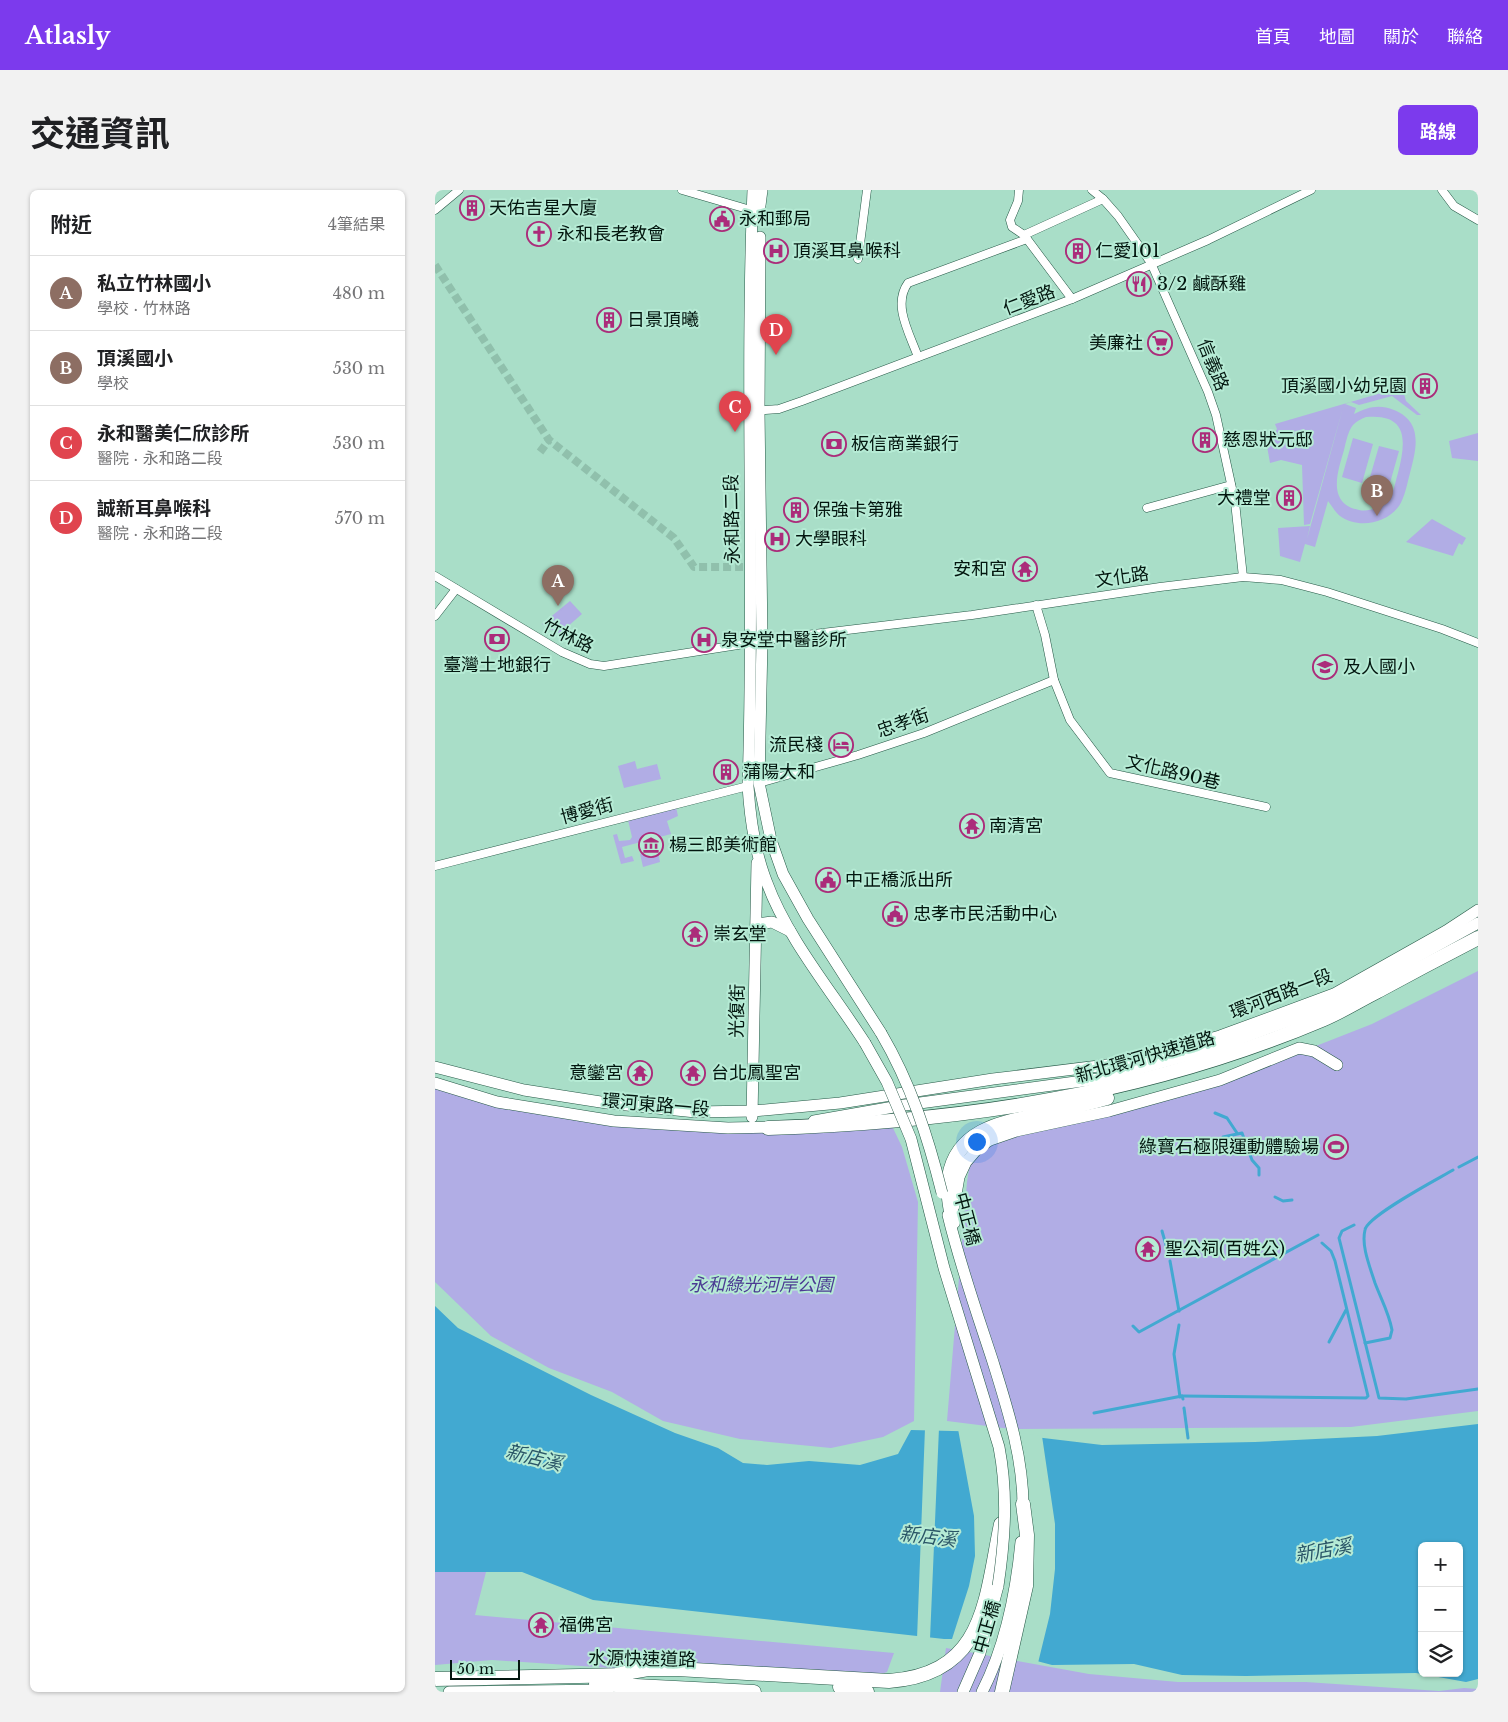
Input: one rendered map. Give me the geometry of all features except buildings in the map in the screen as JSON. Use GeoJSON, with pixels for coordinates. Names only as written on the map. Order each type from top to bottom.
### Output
{"type":"FeatureCollection","features":[{"type":"Feature","properties":{"kind":"highway","name":"新北環河快速道路"},"geometry":{"type":"LineString","coordinates":[[768,1128],[860,1125],[1034,1104],[1126,1086],[1283,1036],[1327,1018],[1478,938]]}},
{"type":"Feature","properties":{"kind":"highway"},"geometry":{"type":"LineString","coordinates":[[953,1222],[948,1194],[949,1176],[955,1158],[966,1144],[993,1124],[1093,1102],[1239,1058],[1283,1036]]}},
{"type":"Feature","properties":{"kind":"highway"},"geometry":{"type":"LineString","coordinates":[[1001,1692],[1027,1586],[1027,1535],[1023,1504]]}},
{"type":"Feature","properties":{"kind":"highway"},"geometry":{"type":"LineString","coordinates":[[619,1674],[648,1669],[889,1681],[914,1678],[942,1668],[961,1652],[976,1630],[1005,1505]]}},
{"type":"Feature","properties":{"kind":"highway","name":"水源快速道路"},"geometry":{"type":"LineString","coordinates":[[435,1679],[619,1674],[847,1687],[867,1692]]}},
{"type":"Feature","properties":{"kind":"highway","name":"水源快速道路"},"geometry":{"type":"LineString","coordinates":[[435,1686],[587,1683],[754,1692]]}},
{"type":"Feature","properties":{"kind":"main road","name":"永和路二段"},"geometry":{"type":"LineString","coordinates":[[753,190],[756,211],[754,411],[757,642],[753,784],[757,846]]}},
{"type":"Feature","properties":{"kind":"main road","name":"永和路二段"},"geometry":{"type":"LineString","coordinates":[[756,211],[762,190]]}},
{"type":"Feature","properties":{"kind":"main road","name":"中正橋"},"geometry":{"type":"LineString","coordinates":[[753,784],[783,874],[808,919],[881,1033],[905,1077],[923,1123],[960,1262],[1007,1407],[1016,1442],[1023,1504],[1022,1539],[1014,1594],[999,1652],[982,1692]]}},
{"type":"Feature","properties":{"kind":"main road","name":"中正橋"},"geometry":{"type":"LineString","coordinates":[[757,846],[767,883],[791,932],[865,1043],[887,1082],[911,1139],[944,1268],[999,1447],[1004,1472],[1005,1536],[998,1586],[980,1654],[963,1692]]}},
{"type":"Feature","properties":{"kind":"main road","name":"光復街"},"geometry":{"type":"LineString","coordinates":[[752,1129],[757,846]]}},
{"type":"Feature","properties":{"kind":"main road","name":"環河西路一段"},"geometry":{"type":"LineString","coordinates":[[871,1098],[993,1078],[1123,1062],[1220,1036],[1334,994],[1446,931],[1478,910]]}},
{"type":"Feature","properties":{"kind":"main road"},"geometry":{"type":"LineString","coordinates":[[757,924],[772,922],[791,932]]}},
{"type":"Feature","properties":{"kind":"main road","name":"環河西路一段"},"geometry":{"type":"LineString","coordinates":[[877,1111],[1105,1078],[1215,1048],[1326,1007],[1478,923]]}},
{"type":"Feature","properties":{"kind":"main road"},"geometry":{"type":"LineString","coordinates":[[960,1262],[953,1222],[959,1176],[966,1162],[978,1148],[990,1140],[1016,1131],[1109,1111],[1220,1080],[1299,1048],[1314,1051],[1337,1066]]}},
{"type":"Feature","properties":{"kind":"main road","name":"環河東路一段"},"geometry":{"type":"LineString","coordinates":[[435,1067],[524,1090],[607,1103],[696,1112],[753,1111],[871,1098]]}},
{"type":"Feature","properties":{"kind":"main road","name":"環河東路一段"},"geometry":{"type":"LineString","coordinates":[[435,1083],[497,1102],[614,1121],[752,1129],[877,1111]]}},
{"type":"Feature","properties":{"kind":"main road"},"geometry":{"type":"LineString","coordinates":[[449,1692],[662,1692]]}},
{"type":"Feature","properties":{"kind":"street"},"geometry":{"type":"LineString","coordinates":[[435,210],[459,190]]}},
{"type":"Feature","properties":{"kind":"street"},"geometry":{"type":"LineString","coordinates":[[682,190],[756,211]]}},
{"type":"Feature","properties":{"kind":"street"},"geometry":{"type":"LineString","coordinates":[[858,259],[867,190]]}},
{"type":"Feature","properties":{"kind":"street"},"geometry":{"type":"LineString","coordinates":[[1019,190],[1018,201],[1010,220],[1012,227],[1026,237],[1073,299]]}},
{"type":"Feature","properties":{"kind":"street","name":"信義路"},"geometry":{"type":"LineString","coordinates":[[1092,190],[1103,199],[1151,263],[1208,392],[1216,415],[1235,502],[1243,577]]}},
{"type":"Feature","properties":{"kind":"street","name":"仁愛路"},"geometry":{"type":"LineString","coordinates":[[754,411],[779,409],[794,404],[1073,299],[1151,263],[1208,240],[1311,190]]}},
{"type":"Feature","properties":{"kind":"street"},"geometry":{"type":"LineString","coordinates":[[1442,190],[1454,206],[1478,220]]}},
{"type":"Feature","properties":{"kind":"street"},"geometry":{"type":"LineString","coordinates":[[918,357],[902,312],[901,297],[908,283],[1026,237],[1103,199]]}},
{"type":"Feature","properties":{"kind":"street"},"geometry":{"type":"LineString","coordinates":[[1147,508],[1231,486]]}},
{"type":"Feature","properties":{"kind":"street","name":"竹林路"},"geometry":{"type":"LineString","coordinates":[[435,576],[562,652],[590,664],[623,664],[757,642]]}},
{"type":"Feature","properties":{"kind":"street","name":"文化路"},"geometry":{"type":"LineString","coordinates":[[757,642],[1243,577],[1281,580],[1335,594],[1442,629],[1478,643]]}},
{"type":"Feature","properties":{"kind":"street"},"geometry":{"type":"LineString","coordinates":[[435,616],[456,589]]}},
{"type":"Feature","properties":{"kind":"street","name":"文化路90巷"},"geometry":{"type":"LineString","coordinates":[[1036,605],[1045,635],[1054,680],[1070,720],[1110,773],[1266,807]]}},
{"type":"Feature","properties":{"kind":"street","name":"忠孝街"},"geometry":{"type":"LineString","coordinates":[[753,784],[859,755],[924,733],[1054,680]]}},
{"type":"Feature","properties":{"kind":"street","name":"博愛街"},"geometry":{"type":"LineString","coordinates":[[435,866],[753,784]]}},
{"type":"Feature","properties":{"kind":"green space"},"geometry":{"type":"Polygon","coordinates":[[[1402,387],[1406,401],[1421,415],[1417,415],[1392,396],[1359,405],[1351,402],[1345,404],[1356,408],[1354,414],[1374,407],[1389,408],[1404,415],[1414,429],[1415,446],[1412,464],[1406,490],[1399,506],[1387,517],[1379,521],[1363,523],[1347,520],[1340,516],[1328,501],[1315,547],[1305,544],[1300,562],[1280,556],[1278,528],[1310,526],[1307,539],[1343,408],[1310,524],[1304,525],[1302,465],[1281,460],[1270,463],[1267,446],[1277,429],[1275,424],[1402,387]],[[1366,417],[1353,425],[1347,437],[1339,467],[1337,476],[1338,493],[1342,501],[1359,510],[1374,509],[1387,501],[1393,491],[1401,462],[1403,441],[1401,432],[1397,425],[1390,420],[1380,417],[1366,417]]]}},
{"type":"Feature","properties":{"kind":"green space"},"geometry":{"type":"Polygon","coordinates":[[[1478,433],[1478,461],[1452,458],[1449,441],[1478,433]]]}},
{"type":"Feature","properties":{"kind":"green space"},"geometry":{"type":"Polygon","coordinates":[[[1353,438],[1373,444],[1362,483],[1342,477],[1353,438]]]}},
{"type":"Feature","properties":{"kind":"green space"},"geometry":{"type":"Polygon","coordinates":[[[1379,446],[1399,451],[1388,490],[1368,484],[1379,446]]]}},
{"type":"Feature","properties":{"kind":"green space"},"geometry":{"type":"Polygon","coordinates":[[[1432,519],[1466,538],[1462,545],[1459,543],[1453,556],[1406,542],[1432,519]]]}},
{"type":"Feature","properties":{"kind":"green space"},"geometry":{"type":"Polygon","coordinates":[[[570,601],[582,614],[559,634],[542,624],[570,601]]]}},
{"type":"Feature","properties":{"kind":"green space"},"geometry":{"type":"Polygon","coordinates":[[[635,761],[637,769],[657,764],[661,779],[624,788],[618,766],[635,761]]]}},
{"type":"Feature","properties":{"kind":"green space"},"geometry":{"type":"Polygon","coordinates":[[[676,807],[678,816],[667,821],[671,834],[622,847],[625,858],[632,856],[634,861],[621,864],[613,835],[617,834],[619,841],[630,840],[632,837],[628,820],[676,807]]]}},
{"type":"Feature","properties":{"kind":"green space"},"geometry":{"type":"Polygon","coordinates":[[[650,851],[658,852],[660,862],[643,867],[640,854],[650,851]]]}},
{"type":"Feature","properties":{"kind":"green space"},"geometry":{"type":"Polygon","coordinates":[[[1478,971],[1478,1411],[1351,1427],[1011,1429],[947,1421],[967,1182],[974,1139],[1247,1073],[1372,1024],[1478,971]]]}},
{"type":"Feature","properties":{"kind":"green space","name":"永和綠光河岸公園"},"geometry":{"type":"Polygon","coordinates":[[[435,1080],[491,1100],[643,1126],[756,1129],[893,1128],[902,1147],[918,1202],[914,1421],[883,1437],[831,1448],[740,1439],[663,1421],[612,1392],[549,1368],[491,1336],[435,1282],[435,1080]]]}},
{"type":"Feature","properties":{"kind":"green space"},"geometry":{"type":"Polygon","coordinates":[[[435,1572],[486,1572],[475,1615],[894,1653],[887,1672],[866,1679],[672,1664],[611,1668],[492,1660],[435,1665],[435,1572]]]}},
{"type":"Feature","properties":{"kind":"green space"},"geometry":{"type":"Polygon","coordinates":[[[946,1648],[1089,1674],[1178,1682],[1306,1682],[1439,1691],[1464,1688],[1478,1689],[1478,1692],[940,1692],[946,1648]]]}},
{"type":"Feature","properties":{"kind":"water","name":"新店溪"},"geometry":{"type":"Polygon","coordinates":[[[435,1306],[458,1328],[591,1395],[675,1433],[718,1448],[743,1463],[767,1465],[809,1461],[860,1465],[898,1454],[911,1430],[993,1432],[1102,1445],[1255,1442],[1377,1436],[1478,1424],[1478,1679],[1466,1682],[1438,1677],[1463,1677],[1463,1542],[1418,1542],[1418,1673],[1182,1675],[1134,1664],[1052,1665],[962,1641],[593,1600],[522,1572],[435,1572],[435,1306]]]}},
{"type":"Feature","properties":{"kind":"pier"},"geometry":{"type":"Polygon","coordinates":[[[925,1428],[939,1428],[930,1639],[952,1639],[969,1586],[975,1556],[974,1516],[958,1429],[993,1430],[1042,1436],[1055,1524],[1055,1569],[1050,1614],[1038,1663],[962,1643],[917,1639],[925,1428]]]}},
{"type":"Feature","properties":{"kind":"waterway"},"geometry":{"type":"LineString","coordinates":[[1215,1113],[1227,1118],[1237,1133]]}},
{"type":"Feature","properties":{"kind":"waterway"},"geometry":{"type":"LineString","coordinates":[[1223,1137],[1242,1133],[1252,1160],[1259,1168],[1259,1175]]}},
{"type":"Feature","properties":{"kind":"waterway"},"geometry":{"type":"LineString","coordinates":[[1459,1167],[1478,1157]]}},
{"type":"Feature","properties":{"kind":"waterway"},"geometry":{"type":"LineString","coordinates":[[1365,1343],[1390,1338],[1392,1330],[1367,1256],[1364,1243],[1365,1230],[1377,1216],[1390,1207],[1453,1170]]}},
{"type":"Feature","properties":{"kind":"waterway"},"geometry":{"type":"LineString","coordinates":[[1275,1197],[1283,1201],[1292,1200]]}},
{"type":"Feature","properties":{"kind":"waterway"},"geometry":{"type":"LineString","coordinates":[[1354,1225],[1342,1231],[1339,1238],[1379,1398],[1406,1399],[1478,1389]]}},
{"type":"Feature","properties":{"kind":"waterway"},"geometry":{"type":"LineString","coordinates":[[1162,1231],[1166,1245]]}},
{"type":"Feature","properties":{"kind":"waterway"},"geometry":{"type":"LineString","coordinates":[[1133,1326],[1139,1332],[1318,1235]]}},
{"type":"Feature","properties":{"kind":"waterway"},"geometry":{"type":"LineString","coordinates":[[1182,1396],[1366,1398],[1368,1396],[1335,1261],[1331,1251],[1322,1243]]}},
{"type":"Feature","properties":{"kind":"waterway"},"geometry":{"type":"LineString","coordinates":[[1170,1261],[1179,1311]]}},
{"type":"Feature","properties":{"kind":"waterway"},"geometry":{"type":"LineString","coordinates":[[1329,1342],[1346,1310]]}},
{"type":"Feature","properties":{"kind":"waterway"},"geometry":{"type":"LineString","coordinates":[[1179,1325],[1174,1354],[1180,1397]]}},
{"type":"Feature","properties":{"kind":"waterway"},"geometry":{"type":"LineString","coordinates":[[1094,1413],[1182,1396],[1183,1399]]}},
{"type":"Feature","properties":{"kind":"waterway"},"geometry":{"type":"LineString","coordinates":[[1184,1408],[1188,1438]]}},
{"type":"Feature","properties":{"kind":"tunnel"},"geometry":{"type":"LineString","coordinates":[[435,265],[549,440],[674,538],[694,567],[751,567]]}},
{"type":"Feature","properties":{"kind":"tunnel"},"geometry":{"type":"LineString","coordinates":[[540,452],[549,440]]}},
{"type":"Feature","properties":{"kind":"place","name":"天佑吉星大廈"},"geometry":{"type":"Point","coordinates":[472,208]}},
{"type":"Feature","properties":{"kind":"place","name":"永和郵局"},"geometry":{"type":"Point","coordinates":[722,219]}},
{"type":"Feature","properties":{"kind":"place","name":"永和長老教會"},"geometry":{"type":"Point","coordinates":[539,234]}},
{"type":"Feature","properties":{"kind":"place","name":"頂溪耳鼻喉科"},"geometry":{"type":"Point","coordinates":[776,251]}},
{"type":"Feature","properties":{"kind":"place","name":"仁愛101"},"geometry":{"type":"Point","coordinates":[1078,251]}},
{"type":"Feature","properties":{"kind":"place","name":"3/2 鹹酥雞"},"geometry":{"type":"Point","coordinates":[1139,284]}},
{"type":"Feature","properties":{"kind":"place","name":"日景頂曦"},"geometry":{"type":"Point","coordinates":[609,320]}},
{"type":"Feature","properties":{"kind":"place","name":"美廉社"},"geometry":{"type":"Point","coordinates":[1160,343]}},
{"type":"Feature","properties":{"kind":"place","name":"誠新耳鼻喉科"},"geometry":{"type":"Point","coordinates":[776,355]}},
{"type":"Feature","properties":{"kind":"place","name":"頂溪國小幼兒園"},"geometry":{"type":"Point","coordinates":[1425,386]}},
{"type":"Feature","properties":{"kind":"place","name":"永和醫美仁欣診所"},"geometry":{"type":"Point","coordinates":[735,432]}},
{"type":"Feature","properties":{"kind":"place","name":"慈恩狀元邸"},"geometry":{"type":"Point","coordinates":[1205,440]}},
{"type":"Feature","properties":{"kind":"place","name":"板信商業銀行"},"geometry":{"type":"Point","coordinates":[834,444]}},
{"type":"Feature","properties":{"kind":"place","name":"大禮堂"},"geometry":{"type":"Point","coordinates":[1289,498]}},
{"type":"Feature","properties":{"kind":"place","name":"保強卡第雅"},"geometry":{"type":"Point","coordinates":[796,510]}},
{"type":"Feature","properties":{"kind":"place","name":"頂溪國小"},"geometry":{"type":"Point","coordinates":[1377,516]}},
{"type":"Feature","properties":{"kind":"place","name":"大學眼科"},"geometry":{"type":"Point","coordinates":[777,539]}},
{"type":"Feature","properties":{"kind":"place","name":"安和宮"},"geometry":{"type":"Point","coordinates":[1025,569]}},
{"type":"Feature","properties":{"kind":"place","name":"私立竹林國小"},"geometry":{"type":"Point","coordinates":[558,606]}},
{"type":"Feature","properties":{"kind":"place","name":"臺灣土地銀行"},"geometry":{"type":"Point","coordinates":[497,639]}},
{"type":"Feature","properties":{"kind":"place","name":"泉安堂中醫診所"},"geometry":{"type":"Point","coordinates":[704,640]}},
{"type":"Feature","properties":{"kind":"place","name":"及人國小"},"geometry":{"type":"Point","coordinates":[1325,667]}},
{"type":"Feature","properties":{"kind":"place","name":"流民棧"},"geometry":{"type":"Point","coordinates":[841,745]}},
{"type":"Feature","properties":{"kind":"place","name":"蒲陽大和"},"geometry":{"type":"Point","coordinates":[726,772]}},
{"type":"Feature","properties":{"kind":"place","name":"南清宮"},"geometry":{"type":"Point","coordinates":[972,826]}},
{"type":"Feature","properties":{"kind":"place","name":"楊三郎美術館"},"geometry":{"type":"Point","coordinates":[651,845]}},
{"type":"Feature","properties":{"kind":"place","name":"中正橋派出所"},"geometry":{"type":"Point","coordinates":[828,880]}},
{"type":"Feature","properties":{"kind":"place","name":"忠孝市民活動中心"},"geometry":{"type":"Point","coordinates":[895,914]}},
{"type":"Feature","properties":{"kind":"place","name":"崇玄堂"},"geometry":{"type":"Point","coordinates":[695,934]}},
{"type":"Feature","properties":{"kind":"place","name":"意鑾宮"},"geometry":{"type":"Point","coordinates":[640,1073]}},
{"type":"Feature","properties":{"kind":"place","name":"台北鳳聖宮"},"geometry":{"type":"Point","coordinates":[693,1073]}},
{"type":"Feature","properties":{"kind":"place","name":"綠寶石極限運動體驗場"},"geometry":{"type":"Point","coordinates":[1336,1147]}},
{"type":"Feature","properties":{"kind":"place","name":"聖公祠(百姓公)"},"geometry":{"type":"Point","coordinates":[1148,1249]}},
{"type":"Feature","properties":{"kind":"place","name":"福佛宮"},"geometry":{"type":"Point","coordinates":[541,1625]}}]}
